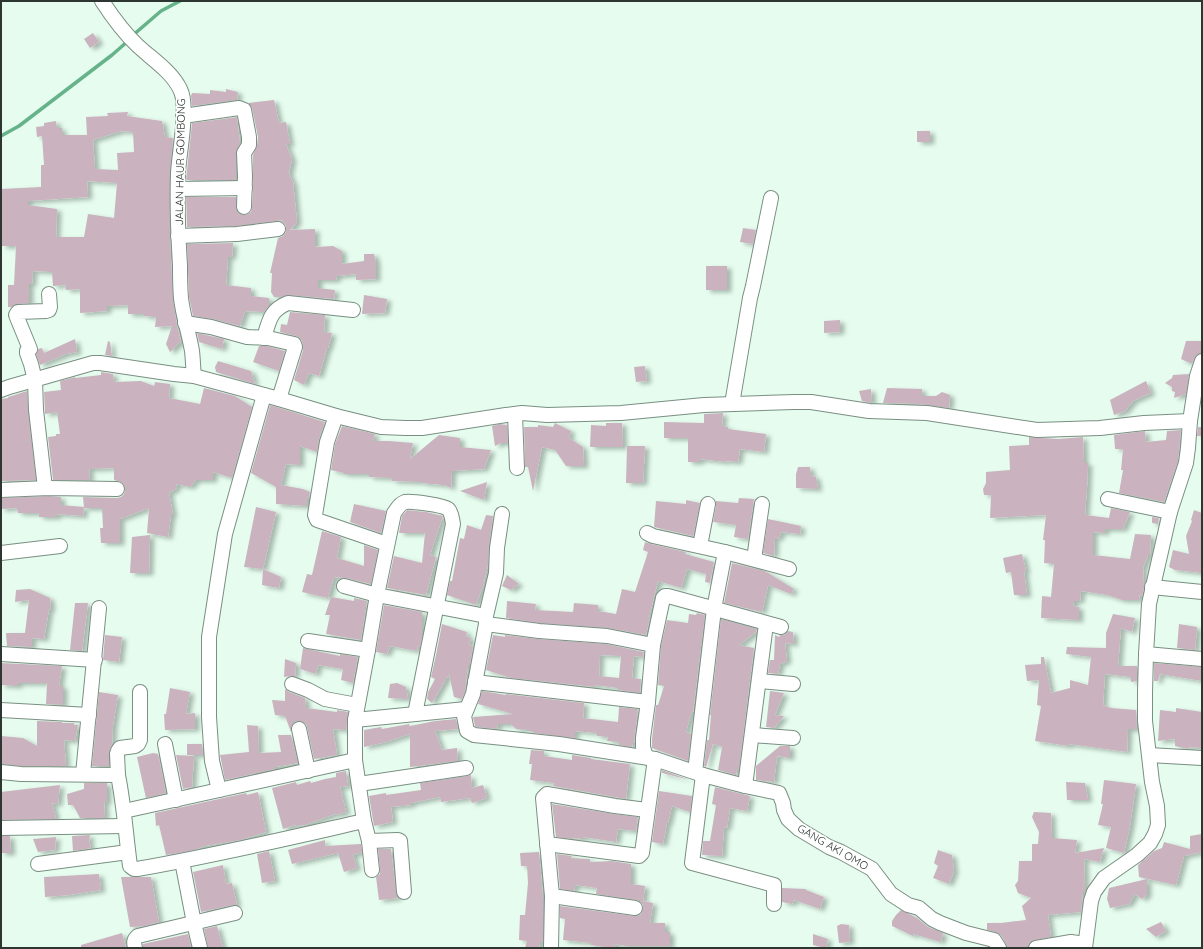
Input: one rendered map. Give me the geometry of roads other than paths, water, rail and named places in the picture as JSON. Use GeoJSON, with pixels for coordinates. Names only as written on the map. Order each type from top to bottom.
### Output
{"type":"FeatureCollection","features":[{"type":"Feature","properties":{"kind":"street","name":"JALAN HAUR GOMBONG"},"geometry":{"type":"LineString","coordinates":[[102,1],[116,23],[137,46],[160,65],[181,90],[183,116],[178,171],[178,236],[181,298],[192,351],[194,376]]}},
{"type":"Feature","properties":{"kind":"street"},"geometry":{"type":"LineString","coordinates":[[183,116],[239,108],[244,110],[249,137],[249,146],[244,153],[244,207]]}},
{"type":"Feature","properties":{"kind":"street"},"geometry":{"type":"LineString","coordinates":[[178,189],[245,188]]}},
{"type":"Feature","properties":{"kind":"street"},"geometry":{"type":"LineString","coordinates":[[732,404],[750,298],[771,198]]}},
{"type":"Feature","properties":{"kind":"street"},"geometry":{"type":"LineString","coordinates":[[178,236],[237,234],[278,229]]}},
{"type":"Feature","properties":{"kind":"street"},"geometry":{"type":"LineString","coordinates":[[45,488],[36,410],[35,380],[27,353],[30,348],[16,314],[18,312],[49,310],[49,294]]}},
{"type":"Feature","properties":{"kind":"street"},"geometry":{"type":"LineString","coordinates":[[264,338],[272,314],[280,307],[288,303],[352,310]]}},
{"type":"Feature","properties":{"kind":"street"},"geometry":{"type":"LineString","coordinates":[[185,323],[212,327],[247,337],[264,338],[294,344],[295,346],[279,399]]}},
{"type":"Feature","properties":{"kind":"street"},"geometry":{"type":"LineString","coordinates":[[1036,948],[1071,942],[1085,946],[1091,901],[1094,892],[1104,878],[1137,855],[1150,843],[1158,825],[1157,806],[1152,782],[1145,721],[1146,654],[1149,604],[1170,512],[1186,463],[1194,412],[1197,376],[1202,361]]}},
{"type":"Feature","properties":{"kind":"street"},"geometry":{"type":"LineString","coordinates":[[1,390],[93,363],[108,364],[194,376],[336,416],[381,427],[414,428],[515,414],[547,415],[621,413],[704,404],[811,402],[869,411],[927,413],[1037,430],[1100,428],[1144,423],[1194,412]]}},
{"type":"Feature","properties":{"kind":"street"},"geometry":{"type":"LineString","coordinates":[[219,790],[212,761],[209,717],[209,637],[225,534],[264,395]]}},
{"type":"Feature","properties":{"kind":"street"},"geometry":{"type":"LineString","coordinates":[[515,414],[517,468]]}},
{"type":"Feature","properties":{"kind":"street"},"geometry":{"type":"LineString","coordinates":[[336,416],[327,442],[315,515],[317,520],[387,544]]}},
{"type":"Feature","properties":{"kind":"street"},"geometry":{"type":"LineString","coordinates":[[1,490],[45,488],[117,489]]}},
{"type":"Feature","properties":{"kind":"street"},"geometry":{"type":"LineString","coordinates":[[1108,499],[1170,512]]}},
{"type":"Feature","properties":{"kind":"street"},"geometry":{"type":"LineString","coordinates":[[372,870],[369,842],[364,821],[355,760],[355,720],[368,650],[376,595],[394,513],[399,505],[405,502],[444,507],[452,514],[453,524],[415,714]]}},
{"type":"Feature","properties":{"kind":"street"},"geometry":{"type":"LineString","coordinates":[[700,546],[708,504]]}},
{"type":"Feature","properties":{"kind":"street"},"geometry":{"type":"LineString","coordinates":[[754,560],[762,504]]}},
{"type":"Feature","properties":{"kind":"street"},"geometry":{"type":"LineString","coordinates":[[502,514],[497,548],[496,574],[473,694],[464,716],[467,731],[474,735],[559,744],[650,758],[745,786],[766,624]]}},
{"type":"Feature","properties":{"kind":"street"},"geometry":{"type":"LineString","coordinates":[[647,533],[653,536],[725,552],[789,569]]}},
{"type":"Feature","properties":{"kind":"street"},"geometry":{"type":"LineString","coordinates":[[1,553],[60,546]]}},
{"type":"Feature","properties":{"kind":"street"},"geometry":{"type":"LineString","coordinates":[[725,552],[714,609],[692,863],[774,886],[774,904]]}},
{"type":"Feature","properties":{"kind":"street"},"geometry":{"type":"LineString","coordinates":[[344,586],[376,595],[437,607],[486,620],[539,630],[607,636],[653,645]]}},
{"type":"Feature","properties":{"kind":"street"},"geometry":{"type":"LineString","coordinates":[[1152,587],[1202,592]]}},
{"type":"Feature","properties":{"kind":"street"},"geometry":{"type":"LineString","coordinates":[[547,844],[639,856],[642,853],[647,810],[650,758],[643,747],[643,738],[653,645],[663,598],[665,596],[781,627]]}},
{"type":"Feature","properties":{"kind":"street"},"geometry":{"type":"LineString","coordinates":[[83,774],[99,608]]}},
{"type":"Feature","properties":{"kind":"street"},"geometry":{"type":"LineString","coordinates":[[308,641],[368,650]]}},
{"type":"Feature","properties":{"kind":"street"},"geometry":{"type":"LineString","coordinates":[[1,654],[95,660]]}},
{"type":"Feature","properties":{"kind":"street"},"geometry":{"type":"LineString","coordinates":[[1146,654],[1202,659]]}},
{"type":"Feature","properties":{"kind":"street"},"geometry":{"type":"LineString","coordinates":[[759,680],[793,684]]}},
{"type":"Feature","properties":{"kind":"street"},"geometry":{"type":"LineString","coordinates":[[475,682],[648,702]]}},
{"type":"Feature","properties":{"kind":"street"},"geometry":{"type":"LineString","coordinates":[[292,684],[325,699],[357,705]]}},
{"type":"Feature","properties":{"kind":"street"},"geometry":{"type":"LineString","coordinates":[[140,692],[140,740],[135,746],[120,748],[117,754],[118,775],[124,811],[124,826],[130,866],[134,869],[182,862],[364,821]]}},
{"type":"Feature","properties":{"kind":"street"},"geometry":{"type":"LineString","coordinates":[[355,720],[466,709]]}},
{"type":"Feature","properties":{"kind":"street"},"geometry":{"type":"LineString","coordinates":[[1,710],[89,715]]}},
{"type":"Feature","properties":{"kind":"street"},"geometry":{"type":"LineString","coordinates":[[299,729],[308,771]]}},
{"type":"Feature","properties":{"kind":"street"},"geometry":{"type":"LineString","coordinates":[[752,734],[794,738]]}},
{"type":"Feature","properties":{"kind":"street"},"geometry":{"type":"LineString","coordinates":[[165,744],[176,800]]}},
{"type":"Feature","properties":{"kind":"street"},"geometry":{"type":"LineString","coordinates":[[1149,755],[1202,758]]}},
{"type":"Feature","properties":{"kind":"street"},"geometry":{"type":"LineString","coordinates":[[124,811],[355,760]]}},
{"type":"Feature","properties":{"kind":"street"},"geometry":{"type":"LineString","coordinates":[[359,784],[466,768]]}},
{"type":"Feature","properties":{"kind":"street"},"geometry":{"type":"LineString","coordinates":[[1,772],[21,774],[118,775]]}},
{"type":"Feature","properties":{"kind":"street","name":"GANG AKI OMO"},"geometry":{"type":"LineString","coordinates":[[745,786],[779,793],[788,819],[799,829],[829,847],[872,869],[891,894],[908,905],[919,908],[932,919],[976,936],[994,940],[999,948]]}},
{"type":"Feature","properties":{"kind":"street"},"geometry":{"type":"LineString","coordinates":[[551,948],[552,896],[543,798],[547,794],[647,810]]}},
{"type":"Feature","properties":{"kind":"street"},"geometry":{"type":"LineString","coordinates":[[1,828],[124,826]]}},
{"type":"Feature","properties":{"kind":"street"},"geometry":{"type":"LineString","coordinates":[[369,842],[400,841],[404,892]]}},
{"type":"Feature","properties":{"kind":"street"},"geometry":{"type":"LineString","coordinates":[[38,864],[128,852]]}},
{"type":"Feature","properties":{"kind":"street"},"geometry":{"type":"LineString","coordinates":[[182,862],[200,948]]}},
{"type":"Feature","properties":{"kind":"street"},"geometry":{"type":"LineString","coordinates":[[552,896],[635,908]]}},
{"type":"Feature","properties":{"kind":"street"},"geometry":{"type":"LineString","coordinates":[[136,948],[134,942],[135,938],[138,936],[235,913]]}},
{"type":"Feature","properties":{"kind":"waterway"},"geometry":{"type":"LineString","coordinates":[[132,36],[161,11],[180,1]]}},
{"type":"Feature","properties":{"kind":"waterway"},"geometry":{"type":"LineString","coordinates":[[1,136],[19,126],[112,55],[128,41]]}}]}
